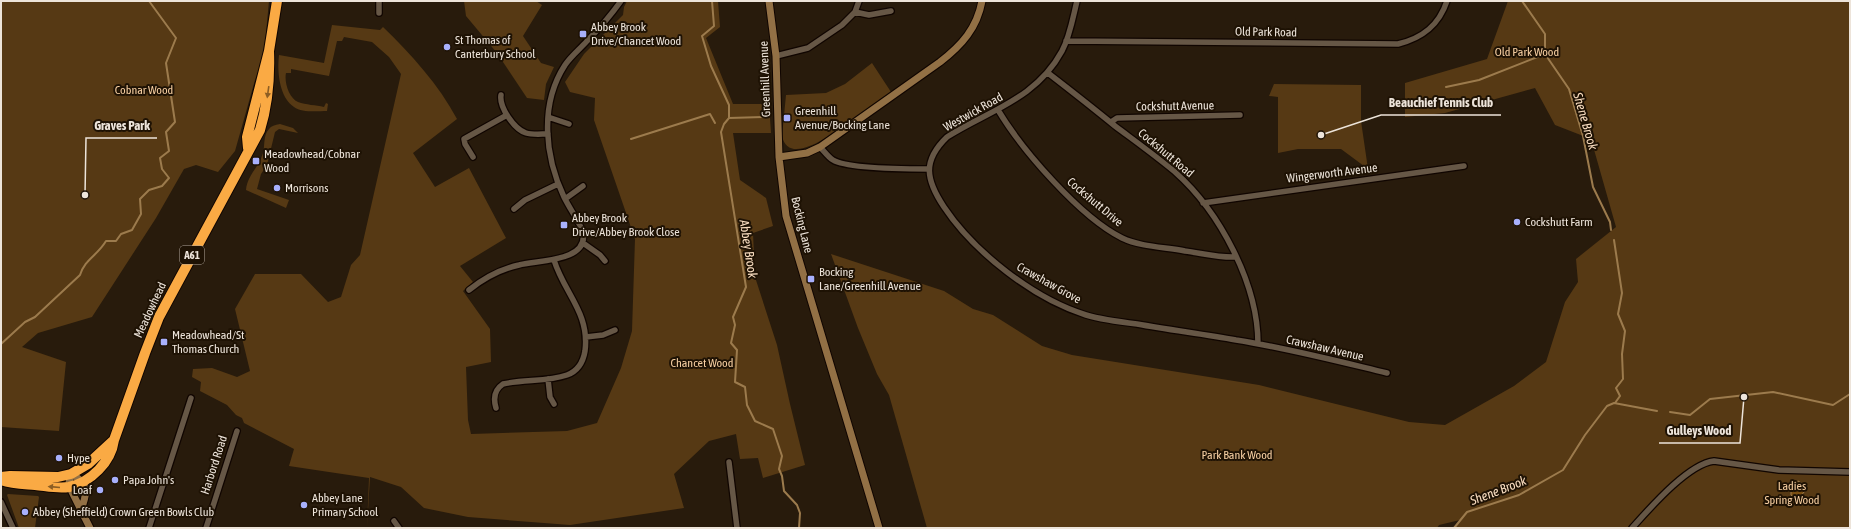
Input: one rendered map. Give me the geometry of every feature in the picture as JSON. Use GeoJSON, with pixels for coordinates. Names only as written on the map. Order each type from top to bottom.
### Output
{"type":"FeatureCollection","features":[{"type":"Feature","properties":{"kind":"highway","name":"Meadowhead"},"geometry":{"type":"LineString","coordinates":[[71,474],[88,464],[114,440],[159,317],[232,184],[248,148],[256,138],[264,116],[270,77],[269,51],[277,1]]}},
{"type":"Feature","properties":{"kind":"highway","name":"A61"},"geometry":{"type":"LineString","coordinates":[[1,479],[9,483],[61,488],[70,487],[94,474],[112,452],[114,440]]}},
{"type":"Feature","properties":{"kind":"highway","name":"A61"},"geometry":{"type":"LineString","coordinates":[[1,479],[10,476],[58,477],[71,474]]}},
{"type":"Feature","properties":{"kind":"street"},"geometry":{"type":"LineString","coordinates":[[379,1],[379,13]]}},
{"type":"Feature","properties":{"kind":"street"},"geometry":{"type":"LineString","coordinates":[[469,290],[502,270],[520,264],[554,260],[578,250],[583,243],[583,232],[565,199],[552,169],[548,134],[548,117],[553,90],[565,65],[603,25],[621,1]]}},
{"type":"Feature","properties":{"kind":"street","name":"Greenhill Avenue"},"geometry":{"type":"LineString","coordinates":[[769,1],[776,56],[779,157]]}},
{"type":"Feature","properties":{"kind":"street"},"geometry":{"type":"LineString","coordinates":[[776,56],[808,48],[842,25],[855,12],[859,1]]}},
{"type":"Feature","properties":{"kind":"street"},"geometry":{"type":"LineString","coordinates":[[779,157],[807,153],[820,147],[954,51],[973,28],[979,14],[982,1]]}},
{"type":"Feature","properties":{"kind":"street","name":"Westwick Road"},"geometry":{"type":"LineString","coordinates":[[929,169],[933,154],[947,137],[998,110],[1026,93],[1048,73],[1066,41],[1077,1]]}},
{"type":"Feature","properties":{"kind":"street","name":"Old Park Road"},"geometry":{"type":"LineString","coordinates":[[1066,41],[1398,44],[1410,41],[1428,31],[1440,17],[1447,1]]}},
{"type":"Feature","properties":{"kind":"street"},"geometry":{"type":"LineString","coordinates":[[855,12],[869,15],[891,11]]}},
{"type":"Feature","properties":{"kind":"street","name":"Cockshutt Road"},"geometry":{"type":"LineString","coordinates":[[1048,73],[1176,173],[1203,203],[1226,238],[1236,257],[1250,291],[1258,324],[1258,344]]}},
{"type":"Feature","properties":{"kind":"street"},"geometry":{"type":"LineString","coordinates":[[501,95],[501,103],[507,115],[523,132],[528,134],[548,134]]}},
{"type":"Feature","properties":{"kind":"street","name":"Cockshutt Drive"},"geometry":{"type":"LineString","coordinates":[[998,110],[1009,129],[1046,172],[1093,217],[1115,234],[1138,244],[1218,256],[1236,257]]}},
{"type":"Feature","properties":{"kind":"street"},"geometry":{"type":"LineString","coordinates":[[473,157],[465,144],[464,139],[507,115]]}},
{"type":"Feature","properties":{"kind":"street","name":"Cockshutt Avenue"},"geometry":{"type":"LineString","coordinates":[[1111,122],[1117,118],[1240,115]]}},
{"type":"Feature","properties":{"kind":"street"},"geometry":{"type":"LineString","coordinates":[[548,117],[569,124]]}},
{"type":"Feature","properties":{"kind":"street"},"geometry":{"type":"LineString","coordinates":[[820,147],[833,160],[844,164],[929,169]]}},
{"type":"Feature","properties":{"kind":"street","name":"Bocking Lane"},"geometry":{"type":"LineString","coordinates":[[779,157],[786,216],[879,528]]}},
{"type":"Feature","properties":{"kind":"street","name":"Wingerworth Avenue"},"geometry":{"type":"LineString","coordinates":[[1203,203],[1464,166]]}},
{"type":"Feature","properties":{"kind":"street","name":"Crawshaw Grove"},"geometry":{"type":"LineString","coordinates":[[929,169],[930,179],[935,193],[945,208],[969,237],[1009,274],[1050,299],[1075,311],[1101,319],[1258,344]]}},
{"type":"Feature","properties":{"kind":"street"},"geometry":{"type":"LineString","coordinates":[[514,209],[525,200],[558,184]]}},
{"type":"Feature","properties":{"kind":"street"},"geometry":{"type":"LineString","coordinates":[[565,199],[582,186]]}},
{"type":"Feature","properties":{"kind":"street"},"geometry":{"type":"LineString","coordinates":[[583,243],[600,255],[605,261]]}},
{"type":"Feature","properties":{"kind":"street"},"geometry":{"type":"LineString","coordinates":[[496,408],[495,393],[498,387],[503,384],[548,379],[568,374],[579,367],[584,354],[586,337],[584,323],[558,273],[554,260]]}},
{"type":"Feature","properties":{"kind":"street"},"geometry":{"type":"LineString","coordinates":[[586,337],[603,336],[615,330]]}},
{"type":"Feature","properties":{"kind":"street","name":"Crawshaw Avenue"},"geometry":{"type":"LineString","coordinates":[[1258,344],[1387,373]]}},
{"type":"Feature","properties":{"kind":"street"},"geometry":{"type":"LineString","coordinates":[[548,379],[550,397],[554,404]]}},
{"type":"Feature","properties":{"kind":"street"},"geometry":{"type":"LineString","coordinates":[[149,528],[191,398]]}},
{"type":"Feature","properties":{"kind":"street","name":"Harbord Road"},"geometry":{"type":"LineString","coordinates":[[206,528],[237,431]]}},
{"type":"Feature","properties":{"kind":"street"},"geometry":{"type":"LineString","coordinates":[[1632,528],[1673,487],[1697,466],[1707,462],[1714,461],[1779,470],[1850,472]]}},
{"type":"Feature","properties":{"kind":"street"},"geometry":{"type":"LineString","coordinates":[[729,462],[738,528]]}},
{"type":"Feature","properties":{"kind":"street"},"geometry":{"type":"LineString","coordinates":[[81,509],[85,500],[83,481],[71,474],[70,487],[90,528]]}},
{"type":"Feature","properties":{"kind":"street"},"geometry":{"type":"LineString","coordinates":[[1,502],[13,528]]}},
{"type":"Feature","properties":{"kind":"street"},"geometry":{"type":"LineString","coordinates":[[394,521],[400,528]]}},
{"type":"Feature","properties":{"kind":"green space","name":"Cobnar Wood"},"geometry":{"type":"Polygon","coordinates":[[[1,1],[269,1],[264,55],[255,80],[235,151],[218,172],[196,165],[184,169],[156,218],[92,317],[38,333],[22,347],[66,362],[59,431],[1,427],[1,1]]]}},
{"type":"Feature","properties":{"kind":"green space"},"geometry":{"type":"Polygon","coordinates":[[[464,1],[536,1],[542,5],[523,36],[541,63],[554,67],[546,84],[544,100],[527,98],[497,53],[466,16],[464,1]]]}},
{"type":"Feature","properties":{"kind":"green space","name":"Chancet Wood"},"geometry":{"type":"Polygon","coordinates":[[[627,1],[718,1],[720,27],[706,38],[733,104],[769,104],[771,133],[733,133],[740,180],[766,198],[773,226],[753,233],[755,277],[777,345],[805,465],[763,478],[758,458],[740,459],[736,434],[709,441],[674,474],[684,508],[570,525],[468,517],[424,508],[401,487],[370,477],[367,528],[369,478],[289,466],[294,449],[244,423],[242,418],[236,415],[227,405],[200,391],[201,382],[192,377],[193,369],[212,368],[237,377],[250,371],[235,309],[255,274],[301,274],[328,302],[341,297],[351,265],[360,255],[401,74],[389,57],[372,42],[344,37],[342,41],[337,41],[329,76],[291,69],[291,73],[286,73],[288,89],[295,100],[301,103],[324,107],[326,103],[328,104],[327,111],[306,111],[294,107],[285,97],[279,76],[279,55],[324,63],[332,25],[380,30],[383,27],[414,59],[433,82],[450,106],[457,119],[413,153],[435,187],[469,168],[506,238],[460,266],[473,282],[463,291],[490,329],[491,362],[466,367],[468,420],[471,434],[567,431],[597,423],[621,368],[632,331],[635,239],[594,120],[595,98],[570,92],[565,82],[584,54],[623,15],[624,7],[627,1]]]}},
{"type":"Feature","properties":{"kind":"green space"},"geometry":{"type":"Polygon","coordinates":[[[1508,1],[1850,1],[1850,528],[1454,528],[1460,520],[1439,525],[1437,528],[927,528],[889,395],[877,374],[858,328],[831,254],[944,291],[973,309],[993,315],[1042,346],[1072,355],[1259,385],[1409,422],[1445,425],[1514,386],[1546,362],[1565,302],[1578,282],[1576,259],[1616,227],[1591,139],[1555,125],[1535,88],[1445,113],[1405,117],[1405,83],[1487,59],[1508,1]]]}},
{"type":"Feature","properties":{"kind":"green space"},"geometry":{"type":"Polygon","coordinates":[[[872,63],[891,92],[815,144],[804,148],[794,149],[787,145],[782,136],[786,95],[826,93],[845,84],[872,63]]]}},
{"type":"Feature","properties":{"kind":"green space"},"geometry":{"type":"Polygon","coordinates":[[[1274,84],[1361,85],[1361,121],[1368,169],[1341,149],[1298,149],[1278,153],[1278,97],[1269,96],[1274,84]]]}},
{"type":"Feature","properties":{"kind":"green space"},"geometry":{"type":"Polygon","coordinates":[[[280,124],[293,128],[298,133],[279,129],[275,132],[267,165],[261,174],[257,189],[289,200],[286,208],[246,190],[249,180],[263,153],[267,131],[272,126],[280,124]]]}},
{"type":"Feature","properties":{"kind":"green space","name":"Abbey (Sheffield) Crown Green Bowls Club"},"geometry":{"type":"Polygon","coordinates":[[[7,495],[39,497],[35,528],[19,528],[7,495]]]}},
{"type":"Feature","properties":{"kind":"shaded area"},"geometry":{"type":"Polygon","coordinates":[[[1798,481],[1803,484],[1805,491],[1797,500],[1791,495],[1791,486],[1798,481]]]}},
{"type":"Feature","properties":{"kind":"waterway"},"geometry":{"type":"LineString","coordinates":[[1,344],[25,322],[35,317],[80,275],[88,261],[106,241],[116,241],[121,234],[132,230],[141,214],[140,199],[149,190],[162,186],[169,178],[162,169],[160,158],[169,151],[166,132],[175,122],[166,63],[176,38],[149,1]]}},
{"type":"Feature","properties":{"kind":"waterway","name":"Abbey Brook"},"geometry":{"type":"LineString","coordinates":[[712,1],[714,26],[702,36],[711,66],[729,105],[729,118],[724,124],[721,132],[746,287],[733,317],[735,325],[731,343],[737,350],[735,382],[745,387],[747,405],[755,421],[773,429],[782,456],[779,469],[782,476],[784,491],[797,505],[800,513],[799,528]]}},
{"type":"Feature","properties":{"kind":"waterway","name":"Shene Brook"},"geometry":{"type":"LineString","coordinates":[[1522,1],[1545,34],[1545,54],[1569,89],[1583,136],[1593,187],[1610,222],[1611,230]]}},
{"type":"Feature","properties":{"kind":"waterway"},"geometry":{"type":"LineString","coordinates":[[1446,87],[1479,80],[1545,54]]}},
{"type":"Feature","properties":{"kind":"waterway"},"geometry":{"type":"LineString","coordinates":[[631,139],[710,114],[715,123]]}},
{"type":"Feature","properties":{"kind":"waterway"},"geometry":{"type":"LineString","coordinates":[[729,118],[763,117]]}},
{"type":"Feature","properties":{"kind":"waterway","name":"Shene Brook"},"geometry":{"type":"LineString","coordinates":[[1614,240],[1622,293],[1618,314],[1625,331],[1622,354],[1623,379],[1616,388],[1620,396],[1615,403]]}},
{"type":"Feature","properties":{"kind":"waterway","name":"Shene Brook"},"geometry":{"type":"LineString","coordinates":[[1670,412],[1690,415],[1710,399],[1773,392],[1833,405],[1850,394]]}},
{"type":"Feature","properties":{"kind":"waterway","name":"Shene Brook"},"geometry":{"type":"LineString","coordinates":[[1454,528],[1467,512],[1519,495],[1563,470],[1585,435],[1607,406],[1614,403],[1657,411]]}},
{"type":"Feature","properties":{"kind":"place","name":"Abbey Brook Drive/Chancet Wood"},"geometry":{"type":"Point","coordinates":[583,34]}},
{"type":"Feature","properties":{"kind":"place","name":"St Thomas of Canterbury School"},"geometry":{"type":"Point","coordinates":[447,47]}},
{"type":"Feature","properties":{"kind":"place","name":"Greenhill Avenue/Bocking Lane"},"geometry":{"type":"Point","coordinates":[787,118]}},
{"type":"Feature","properties":{"kind":"place","name":"Beauchief Tennis Club"},"geometry":{"type":"Point","coordinates":[1321,135]}},
{"type":"Feature","properties":{"kind":"place","name":"Meadowhead/Cobnar Wood"},"geometry":{"type":"Point","coordinates":[256,161]}},
{"type":"Feature","properties":{"kind":"place","name":"Morrisons"},"geometry":{"type":"Point","coordinates":[277,188]}},
{"type":"Feature","properties":{"kind":"place","name":"Graves Park"},"geometry":{"type":"Point","coordinates":[85,195]}},
{"type":"Feature","properties":{"kind":"place","name":"Cockshutt Farm"},"geometry":{"type":"Point","coordinates":[1517,222]}},
{"type":"Feature","properties":{"kind":"place","name":"Abbey Brook Drive/Abbey Brook Close"},"geometry":{"type":"Point","coordinates":[564,225]}},
{"type":"Feature","properties":{"kind":"place","name":"Bocking Lane/Greenhill Avenue"},"geometry":{"type":"Point","coordinates":[811,279]}},
{"type":"Feature","properties":{"kind":"place","name":"Meadowhead/St Thomas Church"},"geometry":{"type":"Point","coordinates":[164,342]}},
{"type":"Feature","properties":{"kind":"place","name":"Gulleys Wood"},"geometry":{"type":"Point","coordinates":[1744,397]}},
{"type":"Feature","properties":{"kind":"place","name":"Hype"},"geometry":{"type":"Point","coordinates":[59,458]}},
{"type":"Feature","properties":{"kind":"place","name":"Papa John's"},"geometry":{"type":"Point","coordinates":[115,480]}},
{"type":"Feature","properties":{"kind":"place","name":"Loaf"},"geometry":{"type":"Point","coordinates":[100,490]}},
{"type":"Feature","properties":{"kind":"place","name":"Abbey Lane Primary School"},"geometry":{"type":"Point","coordinates":[304,505]}},
{"type":"Feature","properties":{"kind":"place","name":"Abbey (Sheffield) Crown Green Bowls Club"},"geometry":{"type":"Point","coordinates":[25,512]}},
{"type":"Feature","properties":{"kind":"park label","name":"Old Park Wood"},"geometry":{"type":"Point","coordinates":[1527,52]}},
{"type":"Feature","properties":{"kind":"park label","name":"Park Bank Wood"},"geometry":{"type":"Point","coordinates":[1237,455]}},
{"type":"Feature","properties":{"kind":"park label","name":"Ladies Spring Wood"},"geometry":{"type":"Point","coordinates":[1792,493]}}]}
